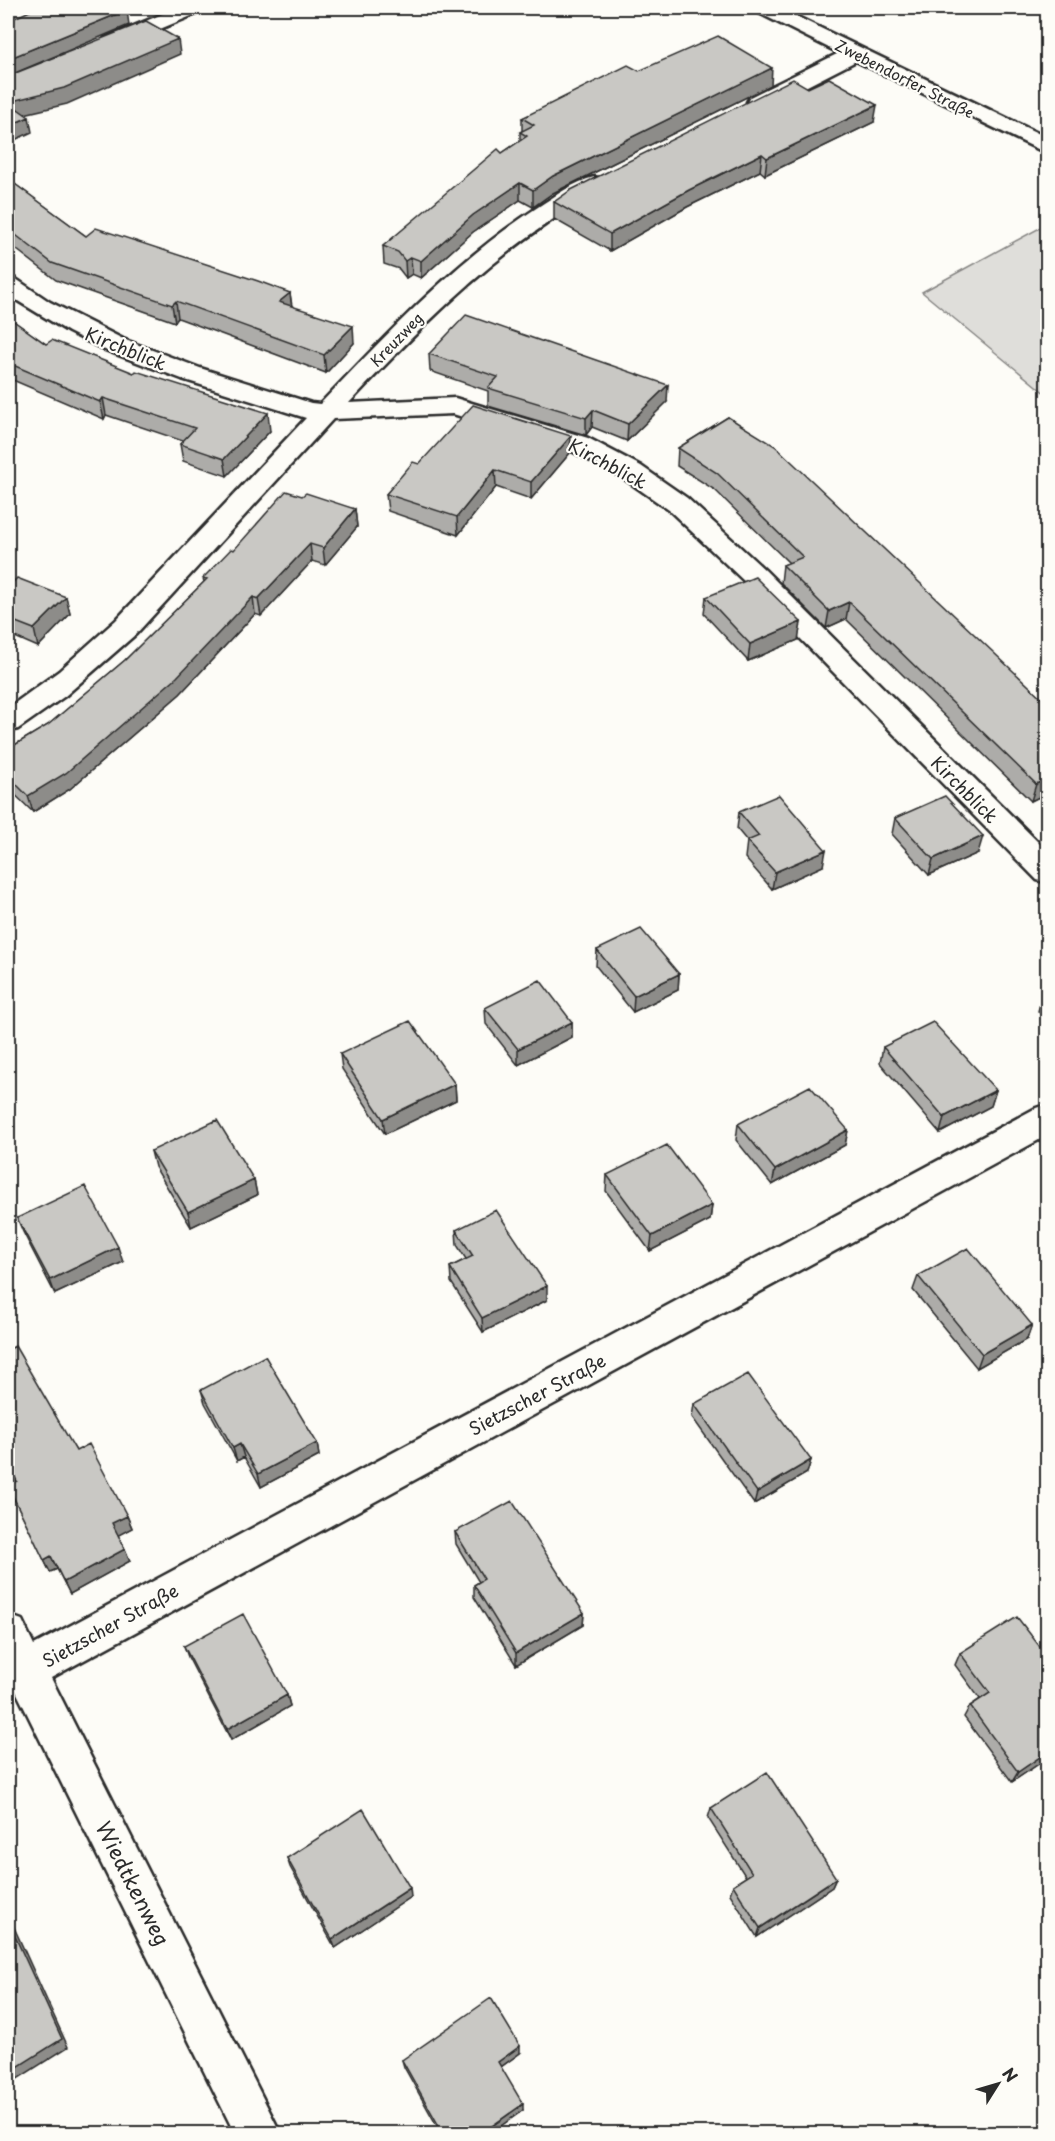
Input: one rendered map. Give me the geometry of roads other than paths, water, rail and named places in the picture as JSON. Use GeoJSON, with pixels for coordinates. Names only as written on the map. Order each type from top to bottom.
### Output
{"type":"FeatureCollection","features":[{"type":"Feature","properties":{"kind":"street"},"geometry":{"type":"LineString","coordinates":[[95,49],[194,8]]}},
{"type":"Feature","properties":{"kind":"street","name":"Zwebendorfer Straße"},"geometry":{"type":"LineString","coordinates":[[764,8],[1047,147]]}},
{"type":"Feature","properties":{"kind":"street"},"geometry":{"type":"LineString","coordinates":[[741,111],[856,53]]}},
{"type":"Feature","properties":{"kind":"street","name":"Kreuzweg"},"geometry":{"type":"LineString","coordinates":[[8,722],[36,705],[86,665],[126,627],[432,301],[490,250],[547,210],[615,174]]}},
{"type":"Feature","properties":{"kind":"street","name":"Kirchblick"},"geometry":{"type":"LineString","coordinates":[[8,284],[67,324],[115,346],[309,411],[455,406],[579,444],[632,471],[678,504],[755,576],[1047,872]]}},
{"type":"Feature","properties":{"kind":"street","name":"Sietzscher Straße"},"geometry":{"type":"LineString","coordinates":[[27,1670],[1047,1118]]}},
{"type":"Feature","properties":{"kind":"street","name":"Wiedtkenweg"},"geometry":{"type":"LineString","coordinates":[[8,1634],[259,2133]]}}]}
